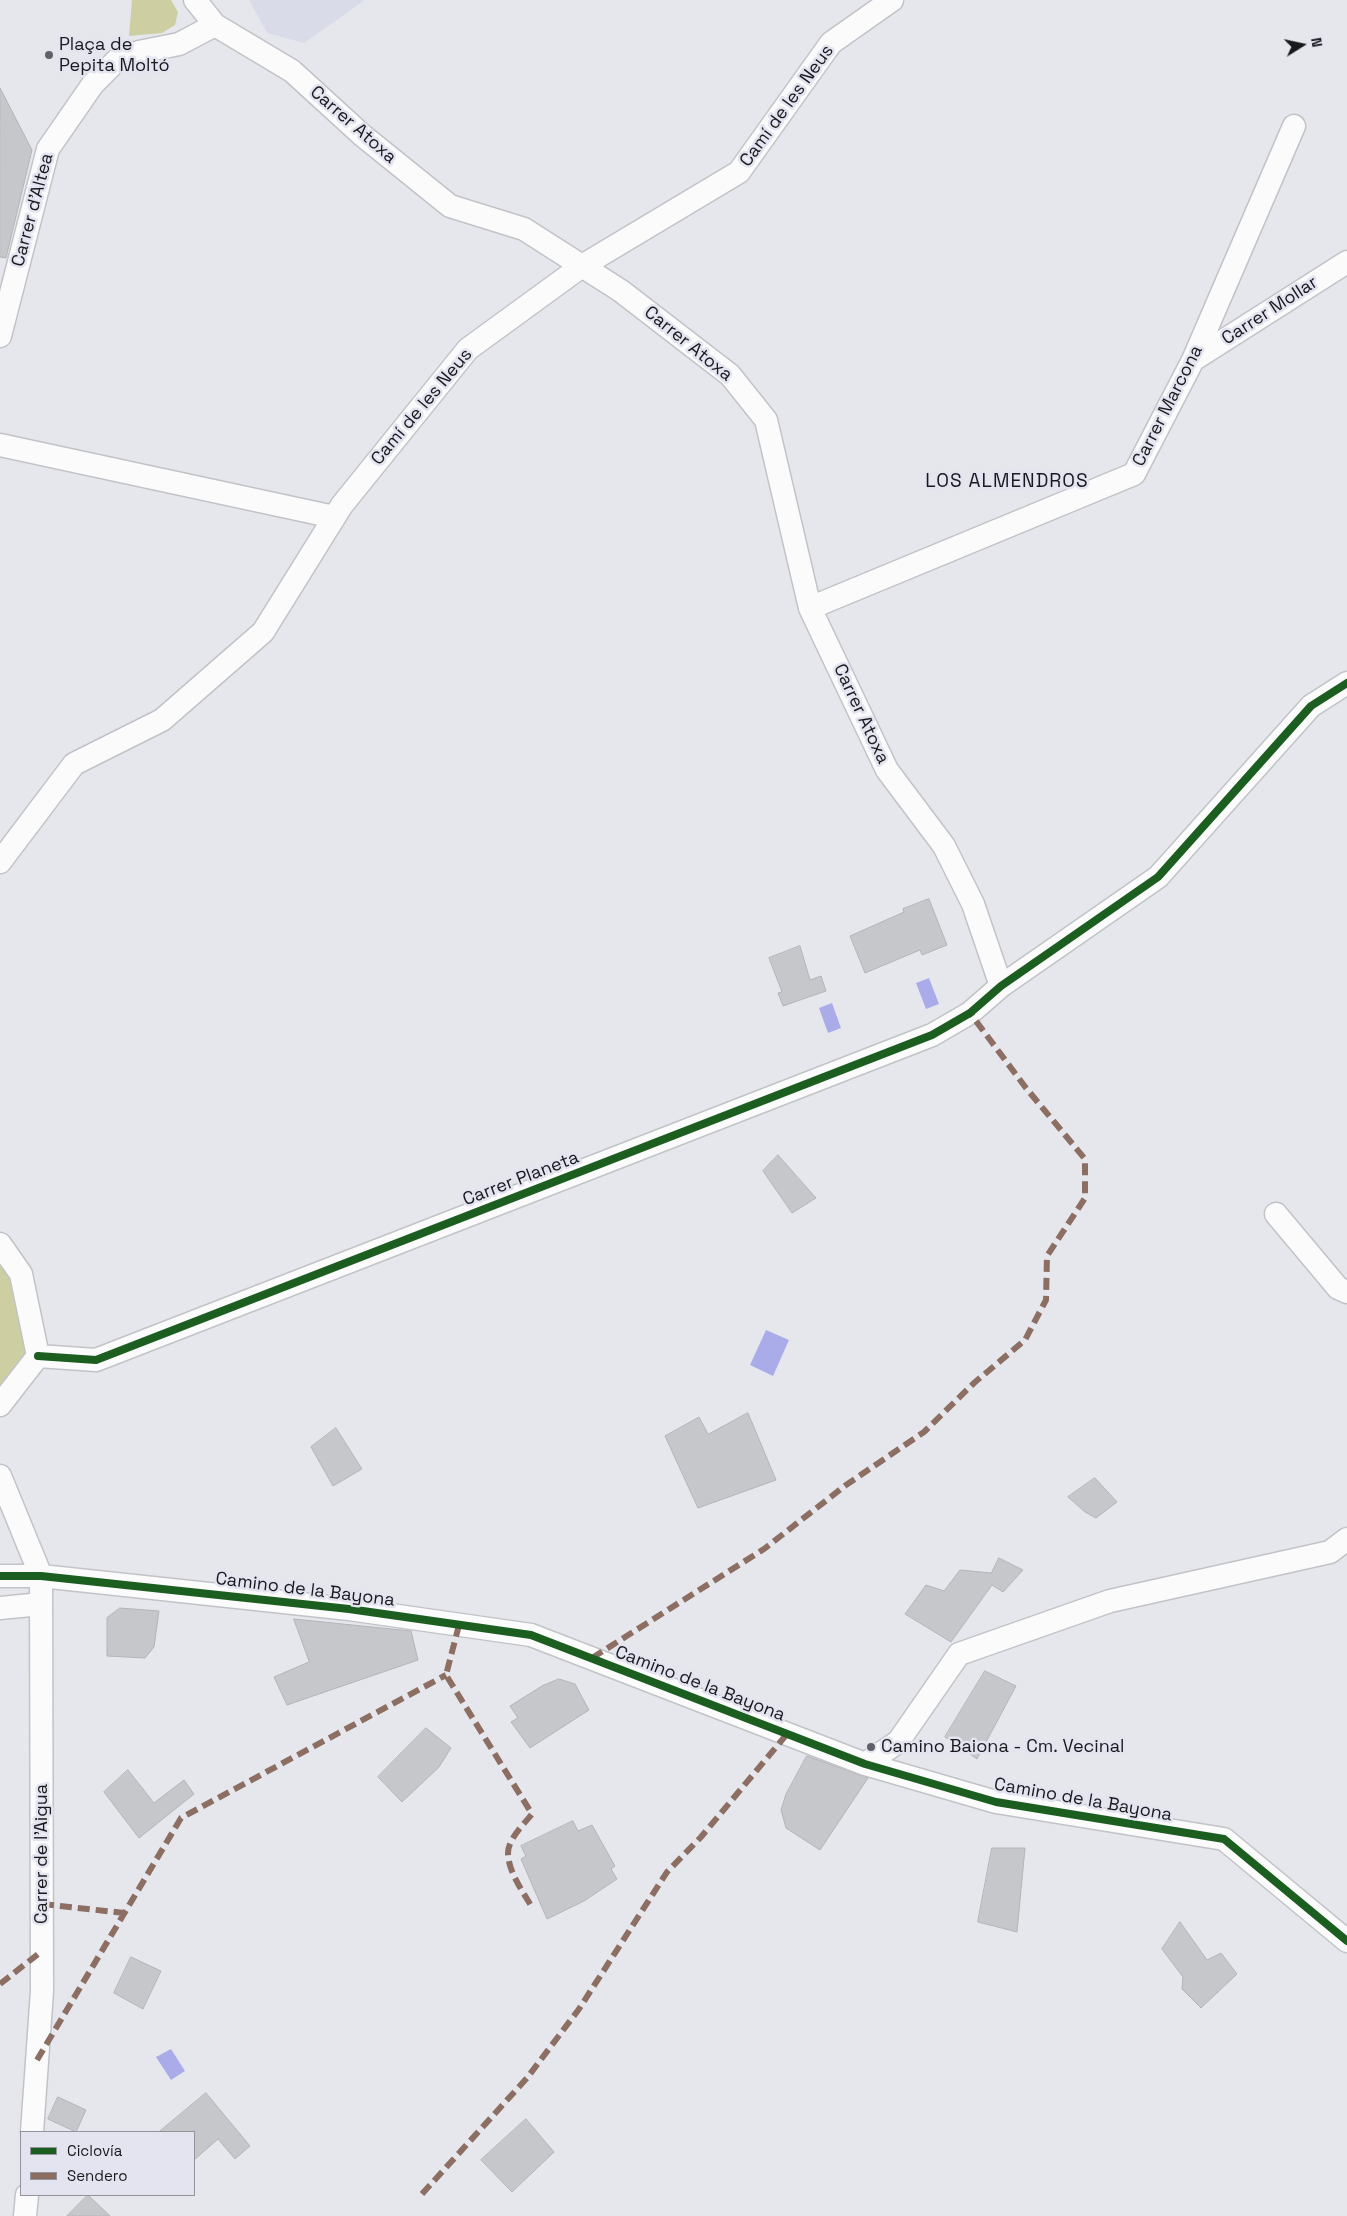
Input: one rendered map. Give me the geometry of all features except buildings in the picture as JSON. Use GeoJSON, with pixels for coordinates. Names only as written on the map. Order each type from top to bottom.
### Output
{"type":"FeatureCollection","features":[{"type":"Feature","properties":{"kind":"street","name":"Carrer Atoxa"},"geometry":{"type":"LineString","coordinates":[[195,0],[215,25],[292,71],[362,135],[450,206],[524,229],[621,291],[730,375],[766,420],[810,608],[887,770],[944,846],[973,904],[1001,986]]}},
{"type":"Feature","properties":{"kind":"street","name":"Camí de les Neus"},"geometry":{"type":"LineString","coordinates":[[0,862],[74,764],[162,720],[263,632],[342,505],[468,349],[582,266],[739,172],[831,43],[892,0]]}},
{"type":"Feature","properties":{"kind":"street","name":"Carrer d'Altea"},"geometry":{"type":"LineString","coordinates":[[0,336],[48,149],[88,92],[118,58],[179,44],[215,25]]}},
{"type":"Feature","properties":{"kind":"street","name":"Carrer Marcona"},"geometry":{"type":"LineString","coordinates":[[810,608],[1134,474],[1193,360],[1294,126]]}},
{"type":"Feature","properties":{"kind":"street","name":"Carrer Mollar"},"geometry":{"type":"LineString","coordinates":[[1193,360],[1347,262]]}},
{"type":"Feature","properties":{"kind":"street"},"geometry":{"type":"LineString","coordinates":[[0,445],[334,517]]}},
{"type":"Feature","properties":{"kind":"street","name":"Carrer Planeta"},"geometry":{"type":"LineString","coordinates":[[38,1356],[96,1360],[932,1035],[970,1013],[1001,986],[1158,877],[1311,706],[1347,683]]}},
{"type":"Feature","properties":{"kind":"street"},"geometry":{"type":"LineString","coordinates":[[1276,1214],[1338,1288],[1347,1292]]}},
{"type":"Feature","properties":{"kind":"street"},"geometry":{"type":"LineString","coordinates":[[0,1244],[21,1274],[38,1356],[0,1405]]}},
{"type":"Feature","properties":{"kind":"street"},"geometry":{"type":"LineString","coordinates":[[0,1476],[41,1576]]}},
{"type":"Feature","properties":{"kind":"street"},"geometry":{"type":"LineString","coordinates":[[865,1764],[898,1742],[959,1654],[1110,1601],[1330,1552],[1347,1539]]}},
{"type":"Feature","properties":{"kind":"street","name":"Camino de la Bayona"},"geometry":{"type":"LineString","coordinates":[[0,1576],[41,1576],[349,1609],[532,1635],[865,1764],[996,1802],[1224,1839],[1347,1941]]}},
{"type":"Feature","properties":{"kind":"street","name":"Carrer de l'Aigua"},"geometry":{"type":"LineString","coordinates":[[32,2131],[42,1991],[41,1576]]}},
{"type":"Feature","properties":{"kind":"street"},"geometry":{"type":"LineString","coordinates":[[0,1608],[41,1604]]}},
{"type":"Feature","properties":{"kind":"street"},"geometry":{"type":"LineString","coordinates":[[25,2216],[27,2196]]}},
{"type":"Feature","properties":{"kind":"shaded area"},"geometry":{"type":"Polygon","coordinates":[[[249,0],[365,0],[304,43],[267,33],[249,0]]]}},
{"type":"Feature","properties":{"kind":"green space"},"geometry":{"type":"Polygon","coordinates":[[[132,0],[171,0],[178,12],[175,25],[162,33],[129,36],[132,0]]]}},
{"type":"Feature","properties":{"kind":"green space"},"geometry":{"type":"Polygon","coordinates":[[[0,1244],[38,1356],[0,1405],[0,1244]]]}},
{"type":"Feature","properties":{"kind":"water"},"geometry":{"type":"Polygon","coordinates":[[[929,978],[939,1004],[926,1009],[916,983],[929,978]]]}},
{"type":"Feature","properties":{"kind":"water"},"geometry":{"type":"Polygon","coordinates":[[[832,1003],[841,1028],[828,1033],[819,1008],[832,1003]]]}},
{"type":"Feature","properties":{"kind":"water"},"geometry":{"type":"Polygon","coordinates":[[[766,1330],[789,1340],[773,1376],[750,1365],[766,1330]]]}},
{"type":"Feature","properties":{"kind":"water"},"geometry":{"type":"Polygon","coordinates":[[[171,2049],[185,2071],[171,2080],[156,2057],[171,2049]]]}},
{"type":"Feature","properties":{"kind":"marked path"},"geometry":{"type":"LineString","coordinates":[[592,1658],[764,1549],[846,1485],[924,1432],[974,1383],[1025,1340],[1046,1300],[1047,1256],[1085,1198],[1085,1159],[1026,1088],[970,1013]]}},
{"type":"Feature","properties":{"kind":"marked path"},"geometry":{"type":"LineString","coordinates":[[459,1625],[446,1675],[532,1814],[513,1837],[508,1853],[514,1875],[533,1909]]}},
{"type":"Feature","properties":{"kind":"marked path"},"geometry":{"type":"LineString","coordinates":[[37,2060],[181,1818],[446,1675]]}},
{"type":"Feature","properties":{"kind":"marked path"},"geometry":{"type":"LineString","coordinates":[[422,2194],[527,2078],[579,2009],[667,1872],[701,1837],[787,1734]]}},
{"type":"Feature","properties":{"kind":"marked path"},"geometry":{"type":"LineString","coordinates":[[42,1904],[124,1913]]}},
{"type":"Feature","properties":{"kind":"marked path"},"geometry":{"type":"LineString","coordinates":[[0,1984],[42,1951]]}},
{"type":"Feature","properties":{"kind":"cycle path"},"geometry":{"type":"LineString","coordinates":[[38,1356],[96,1360],[932,1035],[970,1013],[1001,986],[1158,877],[1311,706],[1347,683]]}},
{"type":"Feature","properties":{"kind":"cycle path"},"geometry":{"type":"LineString","coordinates":[[0,1576],[41,1576],[349,1609],[531,1635],[865,1764],[996,1802],[1224,1839],[1347,1941]]}},
{"type":"Feature","properties":{"kind":"place","name":"Plaça de Pepita Moltó"},"geometry":{"type":"Point","coordinates":[49,55]}},
{"type":"Feature","properties":{"kind":"place","name":"Camino Baiona - Cm. Vecinal"},"geometry":{"type":"Point","coordinates":[871,1747]}},
{"type":"Feature","properties":{"kind":"district","name":"LOS ALMENDROS"},"geometry":{"type":"Point","coordinates":[1007,482]}}]}
